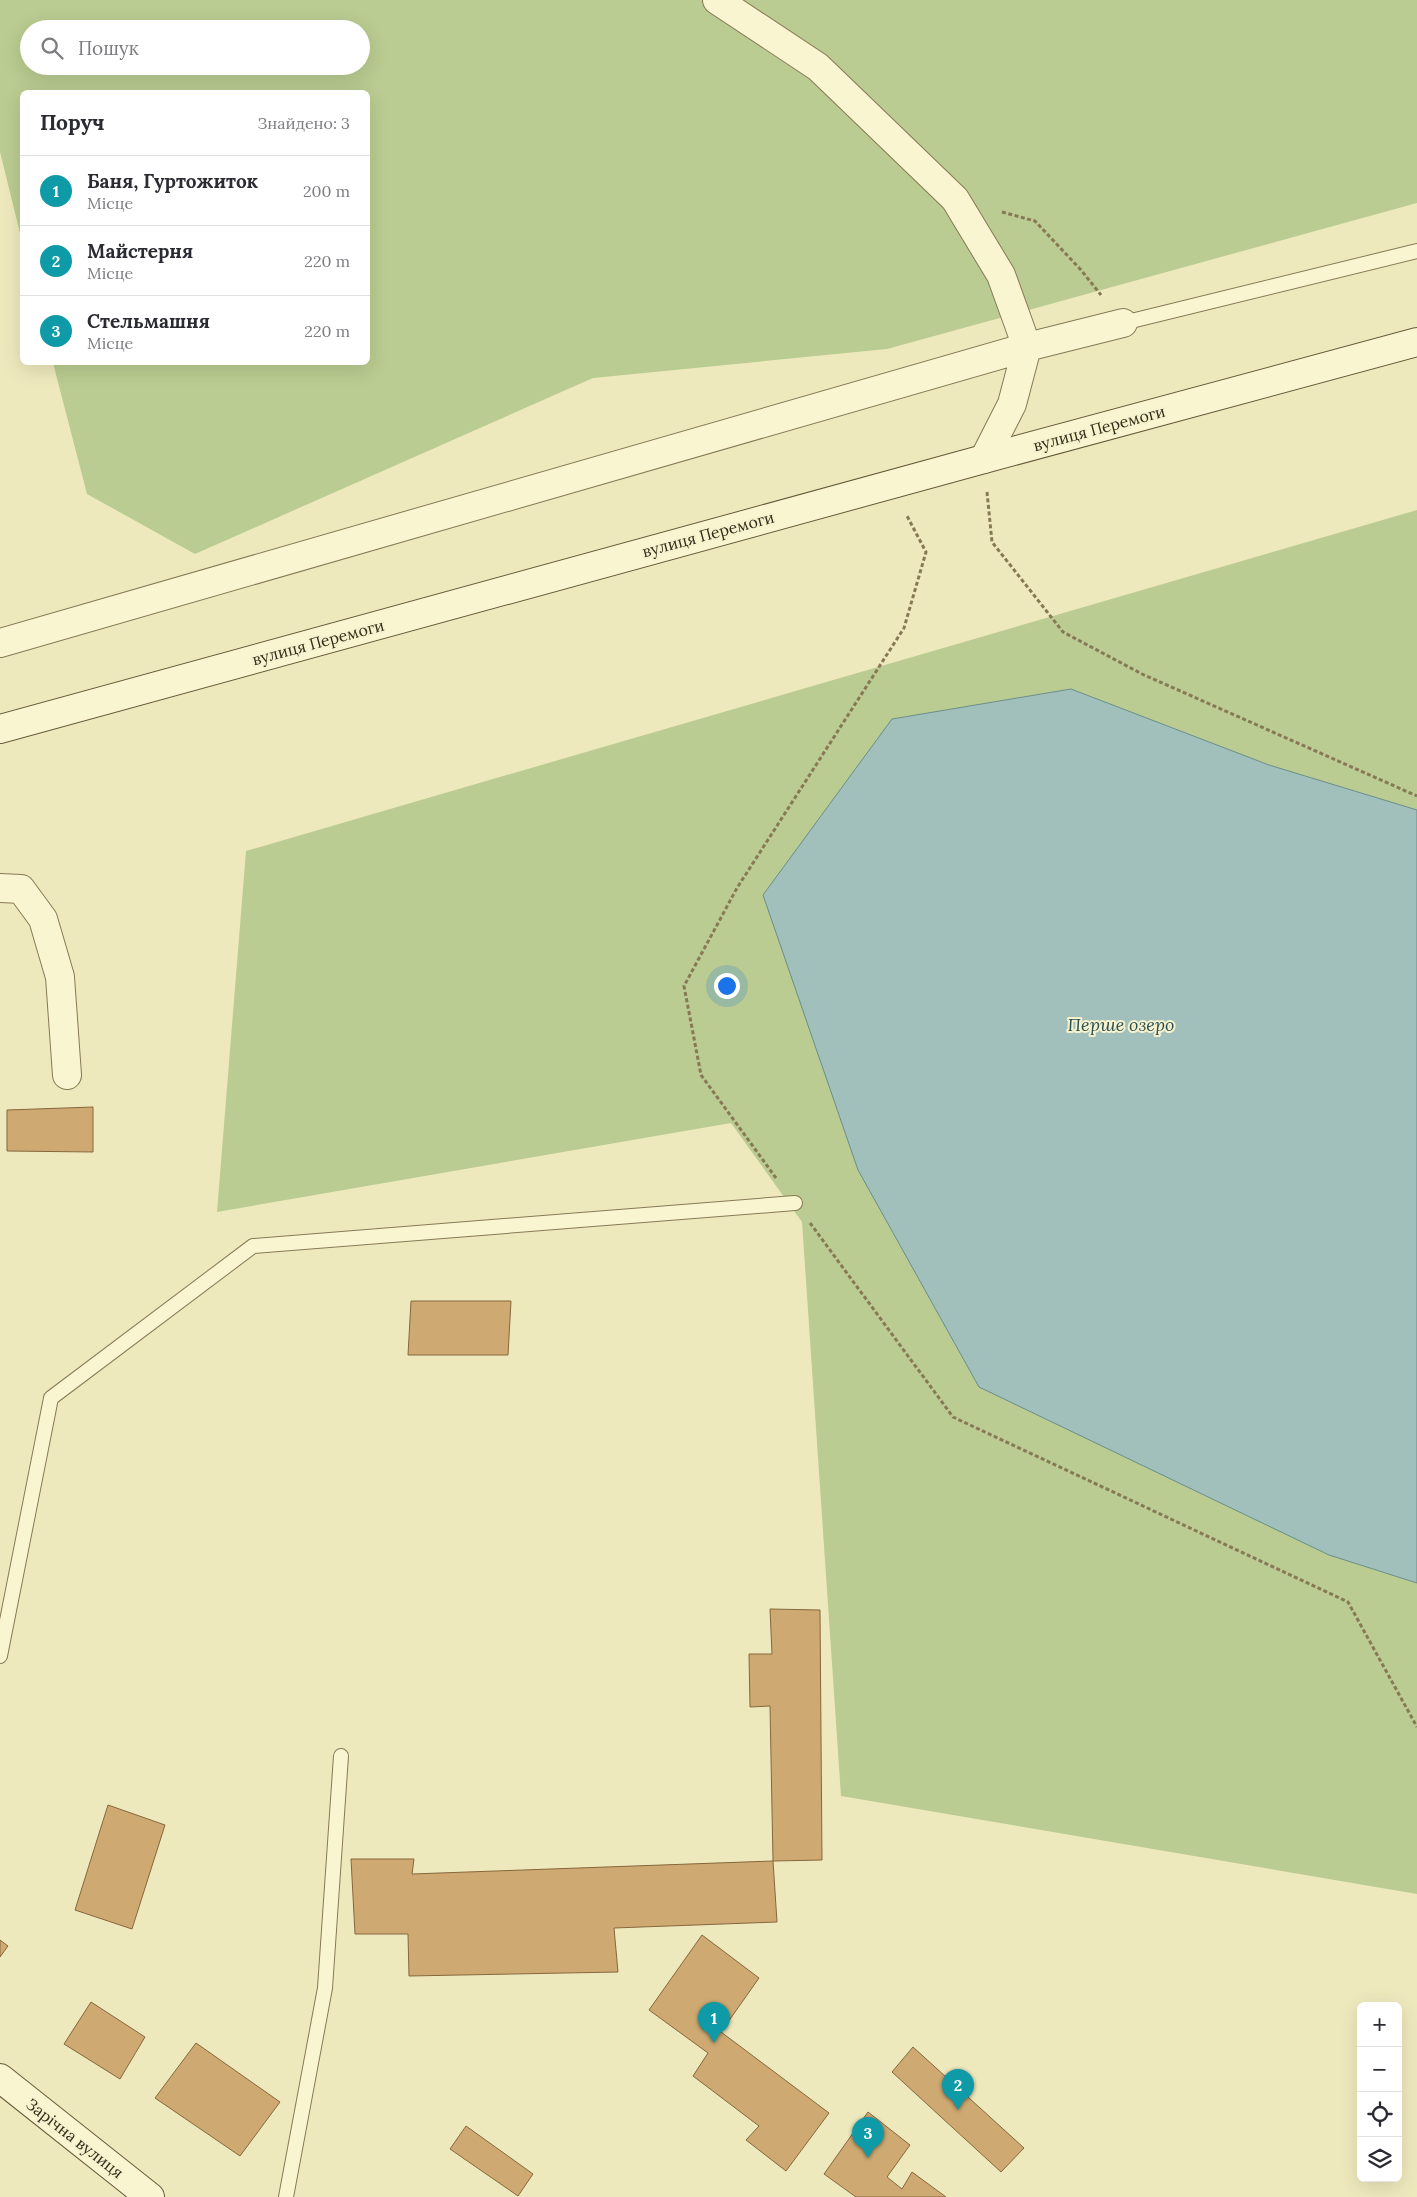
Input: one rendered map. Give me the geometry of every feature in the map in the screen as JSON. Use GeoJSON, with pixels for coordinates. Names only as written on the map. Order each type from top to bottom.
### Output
{"type":"FeatureCollection","features":[{"type":"Feature","properties":{"kind":"street"},"geometry":{"type":"LineString","coordinates":[[717,0],[818,68],[955,199],[1001,275],[1027,347],[1012,404],[984,458]]}},
{"type":"Feature","properties":{"kind":"street"},"geometry":{"type":"LineString","coordinates":[[0,643],[1027,347],[1123,323]]}},
{"type":"Feature","properties":{"kind":"street","name":"вулиця Перемоги"},"geometry":{"type":"LineString","coordinates":[[0,729],[984,458],[1417,342]]}},
{"type":"Feature","properties":{"kind":"street"},"geometry":{"type":"LineString","coordinates":[[0,888],[21,889],[43,919],[60,977],[67,1075]]}},
{"type":"Feature","properties":{"kind":"street","name":"Зарічна вулиця"},"geometry":{"type":"LineString","coordinates":[[0,2078],[150,2197]]}},
{"type":"Feature","properties":{"kind":"lane"},"geometry":{"type":"LineString","coordinates":[[1123,323],[1417,251]]}},
{"type":"Feature","properties":{"kind":"lane"},"geometry":{"type":"LineString","coordinates":[[0,1656],[51,1398],[253,1246],[795,1203]]}},
{"type":"Feature","properties":{"kind":"lane"},"geometry":{"type":"LineString","coordinates":[[286,2197],[326,1988],[341,1756]]}},
{"type":"Feature","properties":{"kind":"path"},"geometry":{"type":"LineString","coordinates":[[955,199],[1034,220],[1081,270],[1123,323]]}},
{"type":"Feature","properties":{"kind":"path"},"geometry":{"type":"LineString","coordinates":[[984,458],[992,542],[1063,632],[1142,674],[1417,796]]}},
{"type":"Feature","properties":{"kind":"path"},"geometry":{"type":"LineString","coordinates":[[891,484],[926,552],[904,628],[737,888],[684,986],[700,1075],[953,1417],[1348,1602],[1417,1727]]}},
{"type":"Feature","properties":{"kind":"green space"},"geometry":{"type":"Polygon","coordinates":[[[0,0],[1417,0],[1417,203],[887,349],[593,378],[195,554],[87,494],[54,365],[370,365],[370,90],[20,90],[20,233],[0,152],[0,0]]]}},
{"type":"Feature","properties":{"kind":"green space"},"geometry":{"type":"Polygon","coordinates":[[[1417,510],[1417,810],[1269,765],[1071,689],[892,719],[1329,1555],[1417,1583],[1417,1894],[841,1796],[802,1222],[731,1123],[217,1212],[246,851],[1417,510]]]}},
{"type":"Feature","properties":{"kind":"water","name":"Перше озеро"},"geometry":{"type":"Polygon","coordinates":[[[1071,689],[1269,765],[1417,810],[1417,1583],[1329,1555],[979,1387],[858,1170],[763,895],[892,719],[1071,689]]]}},
{"type":"Feature","properties":{"kind":"building"},"geometry":{"type":"Polygon","coordinates":[[[93,1107],[93,1152],[7,1151],[7,1110],[93,1107]]]}},
{"type":"Feature","properties":{"kind":"building"},"geometry":{"type":"Polygon","coordinates":[[[411,1301],[511,1301],[508,1355],[408,1355],[411,1301]]]}},
{"type":"Feature","properties":{"kind":"building"},"geometry":{"type":"Polygon","coordinates":[[[770,1609],[820,1610],[822,1860],[773,1861],[770,1706],[750,1707],[749,1654],[772,1654],[770,1609]]]}},
{"type":"Feature","properties":{"kind":"building"},"geometry":{"type":"Polygon","coordinates":[[[108,1805],[165,1825],[132,1929],[75,1910],[108,1805]]]}},
{"type":"Feature","properties":{"kind":"building"},"geometry":{"type":"Polygon","coordinates":[[[351,1859],[414,1859],[412,1874],[773,1861],[777,1922],[614,1928],[618,1972],[409,1976],[408,1934],[355,1934],[351,1859]]]}},
{"type":"Feature","properties":{"kind":"building"},"geometry":{"type":"Polygon","coordinates":[[[702,1935],[759,1978],[721,2032],[829,2113],[786,2171],[746,2140],[759,2126],[693,2076],[708,2053],[649,2010],[702,1935]]]}},
{"type":"Feature","properties":{"kind":"building"},"geometry":{"type":"Polygon","coordinates":[[[0,1940],[8,1946],[0,1957],[0,1940]]]}},
{"type":"Feature","properties":{"kind":"building"},"geometry":{"type":"Polygon","coordinates":[[[91,2002],[145,2037],[120,2079],[64,2044],[91,2002]]]}},
{"type":"Feature","properties":{"kind":"building"},"geometry":{"type":"Polygon","coordinates":[[[196,2043],[280,2102],[240,2156],[155,2098],[196,2043]]]}},
{"type":"Feature","properties":{"kind":"building"},"geometry":{"type":"Polygon","coordinates":[[[913,2047],[1024,2148],[1001,2172],[892,2072],[913,2047]]]}},
{"type":"Feature","properties":{"kind":"building"},"geometry":{"type":"Polygon","coordinates":[[[868,2112],[910,2145],[887,2177],[902,2189],[912,2172],[946,2197],[856,2197],[824,2174],[868,2112]]]}},
{"type":"Feature","properties":{"kind":"building"},"geometry":{"type":"Polygon","coordinates":[[[466,2126],[533,2174],[518,2196],[450,2149],[466,2126]]]}},
{"type":"Feature","properties":{"kind":"place","name":"Баня, Гуртожиток"},"geometry":{"type":"Point","coordinates":[714,2043]}},
{"type":"Feature","properties":{"kind":"place","name":"Майстерня"},"geometry":{"type":"Point","coordinates":[958,2110]}},
{"type":"Feature","properties":{"kind":"place","name":"Стельмашня"},"geometry":{"type":"Point","coordinates":[868,2158]}}]}
